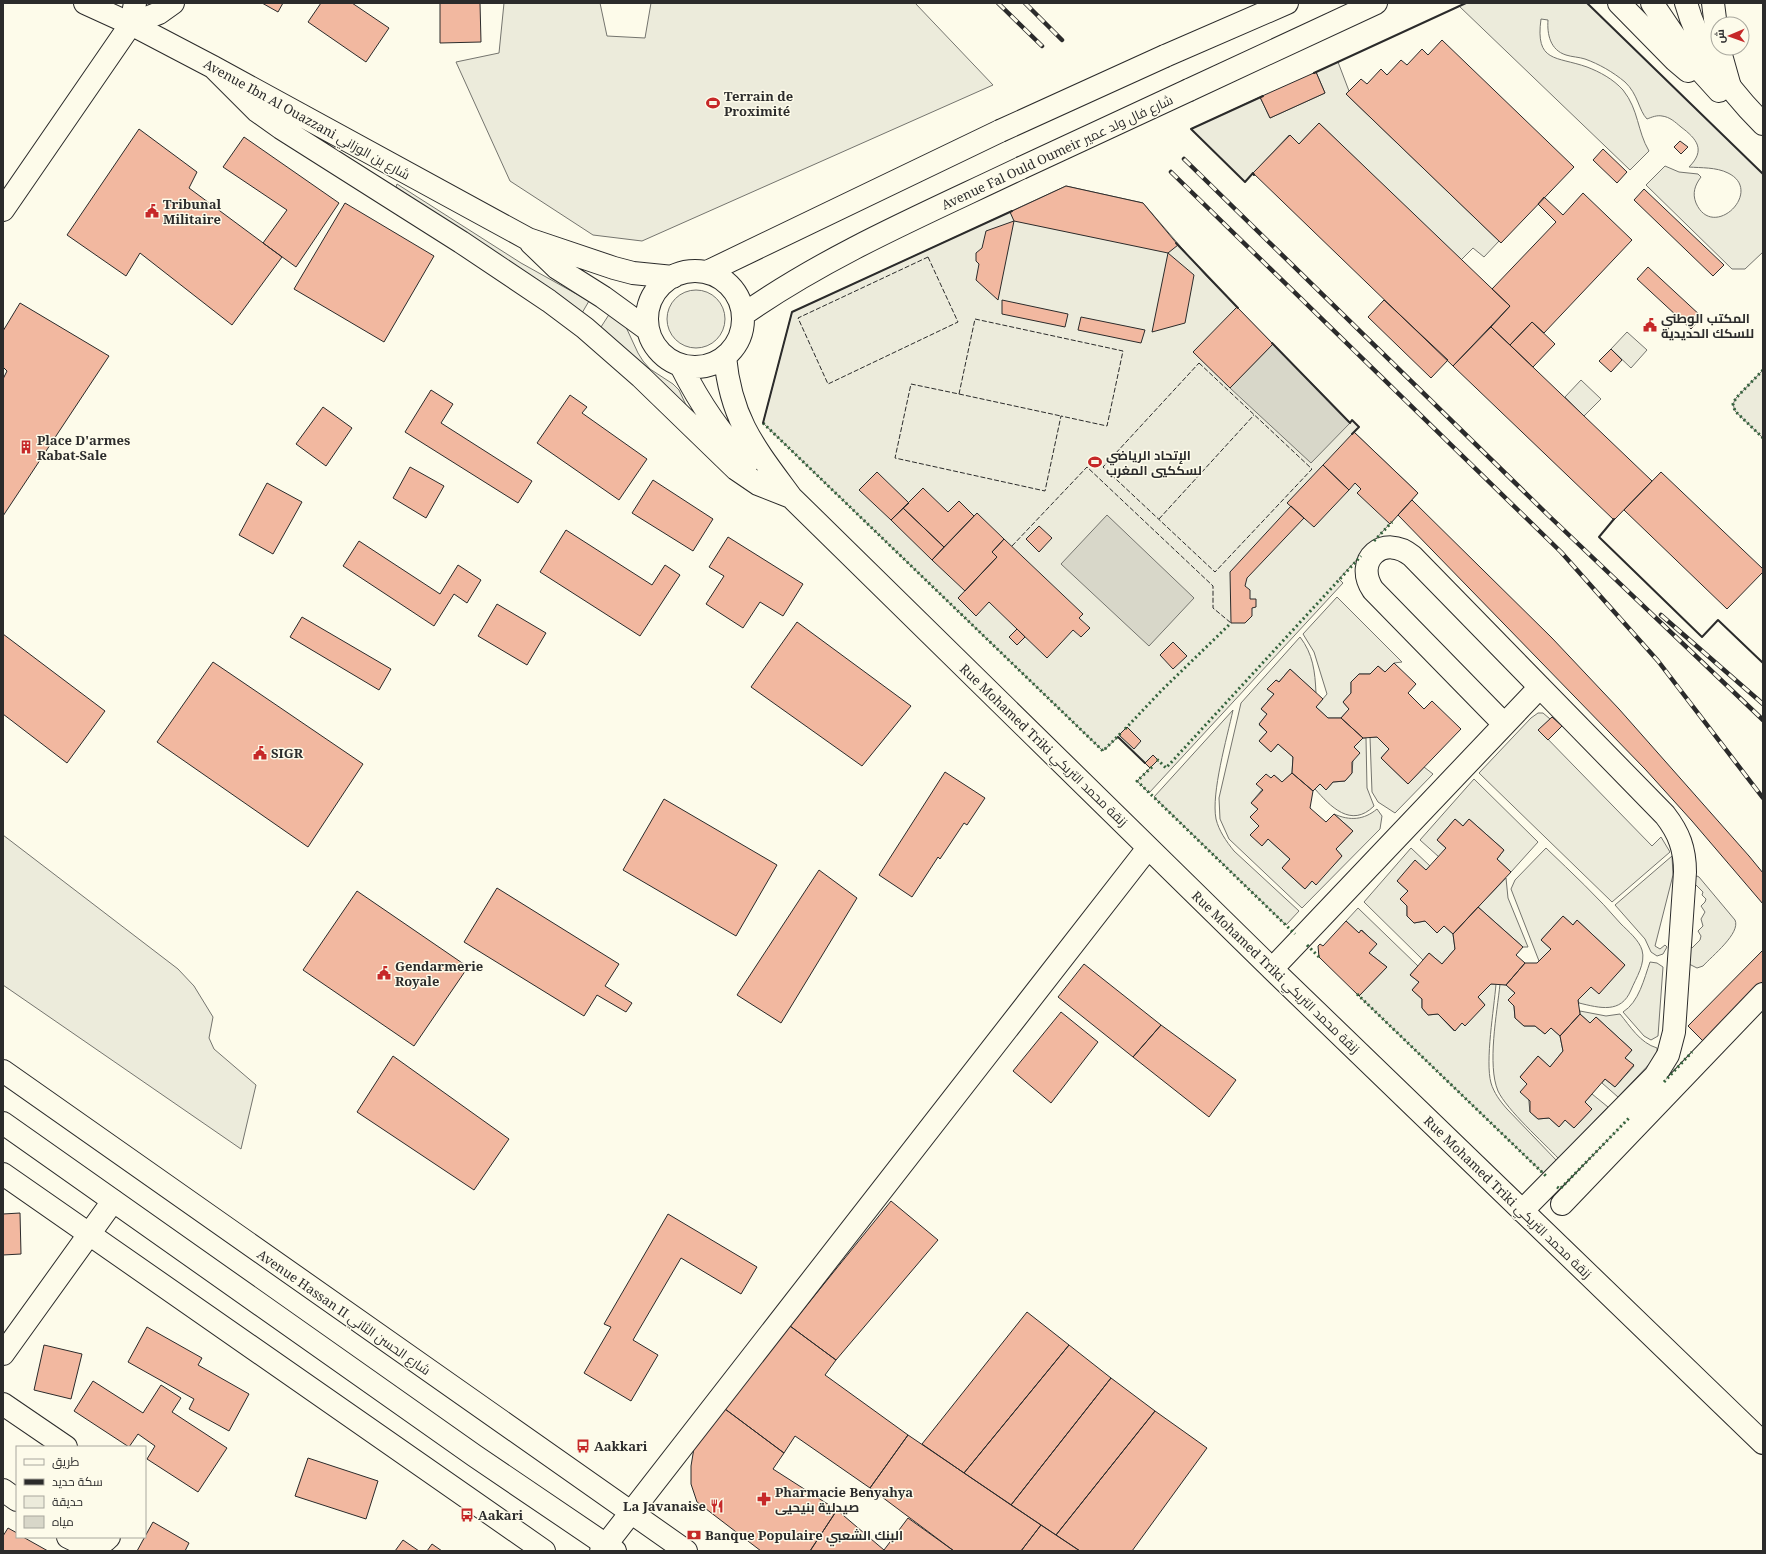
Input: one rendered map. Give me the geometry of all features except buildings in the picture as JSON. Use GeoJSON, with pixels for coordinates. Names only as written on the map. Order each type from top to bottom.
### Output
{"type":"FeatureCollection","features":[{"type":"Feature","properties":{"kind":"street","name":"Avenue Ibn Al Ouazzani شارع بن الوزاني"},"geometry":{"type":"LineString","coordinates":[[85,3],[133,13],[213,67],[528,239],[614,268],[673,277]]}},
{"type":"Feature","properties":{"kind":"street"},"geometry":{"type":"LineString","coordinates":[[3,210],[133,13],[159,13],[173,3]]}},
{"type":"Feature","properties":{"kind":"street"},"geometry":{"type":"LineString","coordinates":[[707,272],[727,283],[741,302],[744,314],[742,333],[735,346],[726,357],[706,366],[694,368],[681,366],[672,361],[656,347],[648,329],[647,316],[655,293],[673,277],[689,272],[707,272],[761,248],[1000,131],[1165,56],[1288,3]]}},
{"type":"Feature","properties":{"kind":"street","name":"Avenue Fal Ould Oumeir شارع فال ولد عمير"},"geometry":{"type":"LineString","coordinates":[[744,314],[781,288],[828,261],[1021,168],[1376,3]]}},
{"type":"Feature","properties":{"kind":"street"},"geometry":{"type":"LineString","coordinates":[[1620,3],[1675,60],[1688,71],[1720,85]]}},
{"type":"Feature","properties":{"kind":"street"},"geometry":{"type":"LineString","coordinates":[[1652,3],[1671,33],[1720,85],[1744,105],[1763,124]]}},
{"type":"Feature","properties":{"kind":"street"},"geometry":{"type":"LineString","coordinates":[[1686,3],[1695,30],[1720,85]]}},
{"type":"Feature","properties":{"kind":"street"},"geometry":{"type":"LineString","coordinates":[[1713,3],[1715,16]]}},
{"type":"Feature","properties":{"kind":"street"},"geometry":{"type":"LineString","coordinates":[[1719,56],[1720,85]]}},
{"type":"Feature","properties":{"kind":"street"},"geometry":{"type":"LineString","coordinates":[[213,67],[246,101],[281,128],[410,208],[555,305],[613,352],[736,469],[758,484],[791,496]]}},
{"type":"Feature","properties":{"kind":"street","name":"Avenue Ibn Al Ouazzani شارع بن الوزاني"},"geometry":{"type":"LineString","coordinates":[[528,239],[557,268],[603,297],[648,329]]}},
{"type":"Feature","properties":{"kind":"street","name":"Rue Mohamed Triki زنقة محمد التريكي"},"geometry":{"type":"LineString","coordinates":[[726,357],[730,394],[743,428],[751,443],[791,496]]}},
{"type":"Feature","properties":{"kind":"street","name":"Rue Mohamed Triki زنقة محمد التريكي"},"geometry":{"type":"LineString","coordinates":[[681,366],[705,409],[735,449],[767,478],[791,496],[1272,969],[1763,1443]]}},
{"type":"Feature","properties":{"kind":"street"},"geometry":{"type":"LineString","coordinates":[[1504,724],[1373,590],[1368,582],[1366,573],[1372,556],[1378,550],[1396,546],[1405,550],[1672,824],[1678,834],[1684,852],[1685,872],[1674,1032],[1668,1055],[1655,1076],[1522,1211]]}},
{"type":"Feature","properties":{"kind":"street"},"geometry":{"type":"LineString","coordinates":[[1272,969],[1540,687]]}},
{"type":"Feature","properties":{"kind":"street"},"geometry":{"type":"LineString","coordinates":[[3,1123],[607,1549],[631,1513],[1148,848]]}},
{"type":"Feature","properties":{"kind":"street"},"geometry":{"type":"LineString","coordinates":[[1562,1204],[1763,994]]}},
{"type":"Feature","properties":{"kind":"street","name":"Avenue Hassan II شارع الحسن الثاني"},"geometry":{"type":"LineString","coordinates":[[3,1071],[686,1551]]}},
{"type":"Feature","properties":{"kind":"street"},"geometry":{"type":"LineString","coordinates":[[3,1174],[544,1551]]}},
{"type":"Feature","properties":{"kind":"street"},"geometry":{"type":"LineString","coordinates":[[3,1354],[113,1202]]}},
{"type":"Feature","properties":{"kind":"street"},"geometry":{"type":"LineString","coordinates":[[3,1404],[65,1446]]}},
{"type":"Feature","properties":{"kind":"street"},"geometry":{"type":"LineString","coordinates":[[3,1490],[16,1499]]}},
{"type":"Feature","properties":{"kind":"street"},"geometry":{"type":"LineString","coordinates":[[70,1538],[80,1543],[94,1546],[102,1544],[108,1538]]}},
{"type":"Feature","properties":{"kind":"green space","name":"Terrain de Proximité"},"geometry":{"type":"Polygon","coordinates":[[[504,3],[600,3],[607,36],[645,38],[651,3],[915,3],[993,85],[642,241],[593,235],[510,181],[456,62],[499,53],[504,3]]]}},
{"type":"Feature","properties":{"kind":"green space"},"geometry":{"type":"Polygon","coordinates":[[[1466,3],[1587,3],[1763,174],[1763,252],[1745,269],[1732,269],[1646,185],[1665,166],[1679,172],[1698,174],[1701,177],[1697,183],[1694,196],[1696,203],[1704,214],[1713,217],[1723,215],[1732,209],[1739,201],[1741,191],[1738,181],[1728,173],[1708,168],[1689,167],[1694,161],[1698,150],[1695,140],[1687,131],[1668,117],[1656,116],[1647,119],[1642,112],[1636,97],[1625,82],[1595,63],[1583,58],[1561,53],[1553,45],[1549,36],[1548,20],[1541,19],[1541,44],[1545,51],[1557,59],[1587,67],[1611,79],[1623,90],[1628,98],[1649,151],[1630,170],[1459,6],[1466,3]]]}},
{"type":"Feature","properties":{"kind":"green space"},"geometry":{"type":"Polygon","coordinates":[[[1338,62],[1349,91],[1346,94],[1499,241],[1484,257],[1473,248],[1461,260],[1319,123],[1299,144],[1289,135],[1245,182],[1191,129],[1260,97],[1270,118],[1325,93],[1316,72],[1338,62]]]}},
{"type":"Feature","properties":{"kind":"green space"},"geometry":{"type":"Polygon","coordinates":[[[397,184],[521,263],[589,301],[582,313],[396,187],[397,184]]]}},
{"type":"Feature","properties":{"kind":"green space","name":"الإتحاد الرياضي لسككيي المغرب"},"geometry":{"type":"Polygon","coordinates":[[[1066,186],[1143,203],[1206,276],[1350,422],[1352,420],[1359,427],[1354,432],[1418,493],[1339,579],[1343,583],[1149,793],[1137,781],[1150,768],[1118,737],[1103,751],[763,423],[792,312],[1066,186]]]}},
{"type":"Feature","properties":{"kind":"green space"},"geometry":{"type":"Polygon","coordinates":[[[696,290],[707,292],[720,303],[723,308],[725,319],[723,330],[712,343],[707,346],[696,348],[685,346],[672,335],[669,330],[667,319],[669,308],[680,295],[685,292],[696,290]]]}},
{"type":"Feature","properties":{"kind":"green space"},"geometry":{"type":"Polygon","coordinates":[[[610,313],[625,325],[638,353],[650,369],[673,384],[679,390],[686,405],[684,407],[601,327],[610,313]]]}},
{"type":"Feature","properties":{"kind":"green space"},"geometry":{"type":"Polygon","coordinates":[[[1627,332],[1647,350],[1631,368],[1611,349],[1627,332]]]}},
{"type":"Feature","properties":{"kind":"green space"},"geometry":{"type":"Polygon","coordinates":[[[1763,370],[1763,438],[1735,411],[1733,404],[1736,398],[1763,370]]]}},
{"type":"Feature","properties":{"kind":"green space"},"geometry":{"type":"Polygon","coordinates":[[[1581,380],[1601,399],[1584,416],[1565,397],[1581,380]]]}},
{"type":"Feature","properties":{"kind":"green space"},"geometry":{"type":"Polygon","coordinates":[[[1337,597],[1402,662],[1394,663],[1385,672],[1378,666],[1370,674],[1359,674],[1351,682],[1351,693],[1343,702],[1349,709],[1341,718],[1328,718],[1316,707],[1327,694],[1314,652],[1303,634],[1337,597]]]}},
{"type":"Feature","properties":{"kind":"green space"},"geometry":{"type":"Polygon","coordinates":[[[1300,637],[1311,656],[1316,693],[1290,669],[1279,682],[1276,680],[1268,689],[1274,694],[1261,709],[1267,714],[1259,725],[1267,732],[1259,741],[1271,752],[1278,744],[1293,757],[1292,773],[1282,782],[1274,775],[1251,803],[1258,809],[1250,817],[1259,826],[1251,835],[1262,846],[1268,839],[1290,859],[1282,868],[1305,889],[1312,881],[1316,884],[1342,856],[1336,849],[1353,831],[1334,814],[1346,818],[1357,818],[1372,813],[1377,809],[1382,816],[1380,829],[1302,908],[1229,839],[1220,819],[1219,798],[1241,703],[1300,637]]]}},
{"type":"Feature","properties":{"kind":"green space"},"geometry":{"type":"Polygon","coordinates":[[[1233,710],[1218,780],[1215,808],[1216,819],[1223,836],[1234,851],[1299,911],[1286,925],[1154,797],[1233,710]]]}},
{"type":"Feature","properties":{"kind":"green space"},"geometry":{"type":"Polygon","coordinates":[[[1538,713],[1543,713],[1550,719],[1539,730],[1652,846],[1661,837],[1670,852],[1612,902],[1479,773],[1531,718],[1538,713]]]}},
{"type":"Feature","properties":{"kind":"green space"},"geometry":{"type":"Polygon","coordinates":[[[1370,737],[1377,737],[1389,749],[1381,758],[1408,784],[1424,767],[1433,774],[1395,813],[1378,802],[1372,792],[1370,737]]]}},
{"type":"Feature","properties":{"kind":"green space"},"geometry":{"type":"Polygon","coordinates":[[[1363,738],[1366,738],[1367,788],[1374,806],[1365,813],[1349,815],[1334,808],[1315,789],[1320,784],[1326,790],[1333,782],[1345,781],[1352,773],[1354,747],[1363,738]]]}},
{"type":"Feature","properties":{"kind":"green space"},"geometry":{"type":"Polygon","coordinates":[[[1474,779],[1538,842],[1511,872],[1497,859],[1504,850],[1469,819],[1463,826],[1455,819],[1437,840],[1446,848],[1439,857],[1420,840],[1474,779]]]}},
{"type":"Feature","properties":{"kind":"green space"},"geometry":{"type":"Polygon","coordinates":[[[3,835],[178,969],[194,986],[213,1017],[209,1038],[214,1049],[256,1085],[241,1149],[3,985],[3,835]]]}},
{"type":"Feature","properties":{"kind":"green space"},"geometry":{"type":"Polygon","coordinates":[[[1411,848],[1430,866],[1426,870],[1397,881],[1408,891],[1400,899],[1407,906],[1407,916],[1414,923],[1425,921],[1437,932],[1444,926],[1453,934],[1455,949],[1442,964],[1429,953],[1423,960],[1364,902],[1411,848]]]}},
{"type":"Feature","properties":{"kind":"green space"},"geometry":{"type":"Polygon","coordinates":[[[1546,848],[1585,885],[1641,946],[1643,960],[1640,970],[1627,998],[1616,1006],[1602,1007],[1579,1003],[1578,1000],[1591,987],[1599,993],[1625,965],[1577,920],[1573,925],[1563,916],[1541,940],[1551,949],[1539,961],[1511,889],[1515,880],[1546,848]]]}},
{"type":"Feature","properties":{"kind":"green space"},"geometry":{"type":"Polygon","coordinates":[[[1672,856],[1673,875],[1655,946],[1660,949],[1665,945],[1667,947],[1663,954],[1657,956],[1651,952],[1645,939],[1615,905],[1672,856]]]}},
{"type":"Feature","properties":{"kind":"green space"},"geometry":{"type":"Polygon","coordinates":[[[1697,876],[1735,920],[1736,925],[1730,938],[1725,944],[1703,966],[1697,968],[1689,964],[1687,944],[1692,948],[1700,940],[1701,936],[1698,931],[1703,926],[1701,919],[1705,912],[1701,906],[1706,899],[1702,895],[1703,892],[1694,883],[1694,877],[1697,876]]]}},
{"type":"Feature","properties":{"kind":"green space"},"geometry":{"type":"Polygon","coordinates":[[[1506,878],[1508,898],[1528,947],[1523,947],[1478,907],[1506,878]]]}},
{"type":"Feature","properties":{"kind":"green space"},"geometry":{"type":"Polygon","coordinates":[[[1358,908],[1418,966],[1410,975],[1419,982],[1412,990],[1422,999],[1422,1008],[1428,1015],[1438,1014],[1454,1031],[1462,1023],[1465,1025],[1485,1005],[1478,997],[1491,984],[1496,984],[1489,1049],[1489,1073],[1491,1083],[1504,1106],[1557,1161],[1545,1175],[1359,996],[1387,967],[1369,953],[1376,944],[1362,930],[1359,933],[1346,921],[1358,908]]]}},
{"type":"Feature","properties":{"kind":"green space"},"geometry":{"type":"Polygon","coordinates":[[[1650,962],[1657,963],[1663,967],[1658,1036],[1651,1040],[1644,1036],[1623,1012],[1629,1008],[1637,996],[1650,962]]]}},
{"type":"Feature","properties":{"kind":"green space"},"geometry":{"type":"Polygon","coordinates":[[[1500,984],[1506,985],[1515,993],[1508,1000],[1514,1006],[1515,1018],[1524,1026],[1535,1026],[1545,1034],[1551,1028],[1560,1036],[1563,1051],[1550,1067],[1538,1056],[1520,1077],[1527,1084],[1530,1112],[1538,1119],[1549,1118],[1559,1127],[1565,1120],[1574,1128],[1592,1109],[1585,1102],[1592,1094],[1608,1107],[1559,1159],[1517,1116],[1498,1091],[1493,1067],[1493,1053],[1500,984]]]}},
{"type":"Feature","properties":{"kind":"green space"},"geometry":{"type":"Polygon","coordinates":[[[1580,1011],[1606,1016],[1620,1014],[1640,1038],[1651,1046],[1657,1048],[1657,1056],[1618,1097],[1602,1083],[1605,1079],[1615,1087],[1634,1066],[1625,1058],[1632,1050],[1596,1017],[1590,1023],[1580,1014],[1580,1011]]]}},
{"type":"Feature","properties":{"kind":"water"},"geometry":{"type":"Polygon","coordinates":[[[1273,344],[1350,423],[1311,463],[1230,388],[1273,344]]]}},
{"type":"Feature","properties":{"kind":"water"},"geometry":{"type":"Polygon","coordinates":[[[1107,515],[1194,598],[1149,646],[1061,564],[1107,515]]]}},
{"type":"Feature","properties":{"kind":"railway"},"geometry":{"type":"LineString","coordinates":[[998,3],[1042,46]]}},
{"type":"Feature","properties":{"kind":"railway"},"geometry":{"type":"LineString","coordinates":[[1025,3],[1062,40]]}},
{"type":"Feature","properties":{"kind":"railway"},"geometry":{"type":"LineString","coordinates":[[1184,159],[1549,516],[1763,720]]}},
{"type":"Feature","properties":{"kind":"railway"},"geometry":{"type":"LineString","coordinates":[[1171,172],[1561,552],[1658,661],[1763,798]]}},
{"type":"Feature","properties":{"kind":"railway"},"geometry":{"type":"LineString","coordinates":[[1661,615],[1763,704]]}},
{"type":"Feature","properties":{"kind":"hedge"},"geometry":{"type":"LineString","coordinates":[[1763,370],[1736,398],[1733,404],[1735,411],[1763,438]]}},
{"type":"Feature","properties":{"kind":"hedge"},"geometry":{"type":"LineString","coordinates":[[763,423],[1103,751],[1121,733]]}},
{"type":"Feature","properties":{"kind":"hedge"},"geometry":{"type":"LineString","coordinates":[[1374,541],[1392,522]]}},
{"type":"Feature","properties":{"kind":"hedge"},"geometry":{"type":"LineString","coordinates":[[1157,761],[1158,760],[1166,768],[1361,556]]}},
{"type":"Feature","properties":{"kind":"hedge"},"geometry":{"type":"LineString","coordinates":[[1125,729],[1162,690],[1231,623]]}},
{"type":"Feature","properties":{"kind":"hedge"},"geometry":{"type":"LineString","coordinates":[[1152,767],[1137,781],[1295,934]]}},
{"type":"Feature","properties":{"kind":"hedge"},"geometry":{"type":"LineString","coordinates":[[1307,945],[1320,958]]}},
{"type":"Feature","properties":{"kind":"hedge"},"geometry":{"type":"LineString","coordinates":[[1357,994],[1546,1176]]}},
{"type":"Feature","properties":{"kind":"hedge"},"geometry":{"type":"LineString","coordinates":[[1664,1082],[1692,1052]]}},
{"type":"Feature","properties":{"kind":"hedge"},"geometry":{"type":"LineString","coordinates":[[1557,1187],[1560,1189],[1630,1117]]}},
{"type":"Feature","properties":{"kind":"fence"},"geometry":{"type":"LineString","coordinates":[[928,257],[958,322],[828,384],[798,318],[928,257]]}},
{"type":"Feature","properties":{"kind":"fence"},"geometry":{"type":"LineString","coordinates":[[975,319],[1123,351],[1107,426],[1061,416],[1045,491],[895,458],[911,384],[959,394],[975,319]]}},
{"type":"Feature","properties":{"kind":"fence"},"geometry":{"type":"LineString","coordinates":[[1199,363],[1312,469],[1215,572],[1103,467],[1199,363]]}},
{"type":"Feature","properties":{"kind":"fence"},"geometry":{"type":"LineString","coordinates":[[959,394],[1061,416]]}},
{"type":"Feature","properties":{"kind":"fence"},"geometry":{"type":"LineString","coordinates":[[1159,519],[1254,415]]}},
{"type":"Feature","properties":{"kind":"fence"},"geometry":{"type":"LineString","coordinates":[[1012,546],[1087,467],[1213,586],[1213,608],[1231,623]]}},
{"type":"Feature","properties":{"kind":"wall"},"geometry":{"type":"LineString","coordinates":[[1314,73],[1466,3]]}},
{"type":"Feature","properties":{"kind":"wall"},"geometry":{"type":"LineString","coordinates":[[1587,3],[1763,174]]}},
{"type":"Feature","properties":{"kind":"wall"},"geometry":{"type":"LineString","coordinates":[[1254,175],[1253,173],[1245,182],[1191,129],[1263,96]]}},
{"type":"Feature","properties":{"kind":"wall"},"geometry":{"type":"LineString","coordinates":[[763,423],[792,312],[1012,211]]}},
{"type":"Feature","properties":{"kind":"wall"},"geometry":{"type":"LineString","coordinates":[[1176,243],[1238,308]]}},
{"type":"Feature","properties":{"kind":"wall"},"geometry":{"type":"LineString","coordinates":[[1272,343],[1350,423],[1352,420],[1359,427],[1352,434]]}},
{"type":"Feature","properties":{"kind":"wall"},"geometry":{"type":"LineString","coordinates":[[1614,519],[1599,537],[1702,637],[1718,620],[1763,663]]}},
{"type":"Feature","properties":{"kind":"wall"},"geometry":{"type":"LineString","coordinates":[[1118,737],[1145,763]]}},
{"type":"Feature","properties":{"kind":"place","name":"Terrain de Proximité"},"geometry":{"type":"Point","coordinates":[713,103]}},
{"type":"Feature","properties":{"kind":"place","name":"Tribunal Militaire"},"geometry":{"type":"Point","coordinates":[152,211]}},
{"type":"Feature","properties":{"kind":"place","name":"المكتب الوطني للسكك الحديدية"},"geometry":{"type":"Point","coordinates":[1650,325]}},
{"type":"Feature","properties":{"kind":"place","name":"Place D'armes Rabat-Sale"},"geometry":{"type":"Point","coordinates":[26,447]}},
{"type":"Feature","properties":{"kind":"place","name":"الإتحاد الرياضي لسككيي المغرب"},"geometry":{"type":"Point","coordinates":[1095,462]}},
{"type":"Feature","properties":{"kind":"place","name":"SIGR"},"geometry":{"type":"Point","coordinates":[260,753]}},
{"type":"Feature","properties":{"kind":"place","name":"Gendarmerie Royale"},"geometry":{"type":"Point","coordinates":[384,973]}},
{"type":"Feature","properties":{"kind":"place","name":"Aakkari"},"geometry":{"type":"Point","coordinates":[583,1446]}},
{"type":"Feature","properties":{"kind":"place","name":"Pharmacie Benyahya صيدلية بنيحيى"},"geometry":{"type":"Point","coordinates":[764,1499]}},
{"type":"Feature","properties":{"kind":"place","name":"La Javanaise"},"geometry":{"type":"Point","coordinates":[717,1506]}},
{"type":"Feature","properties":{"kind":"place","name":"Aakari"},"geometry":{"type":"Point","coordinates":[467,1515]}},
{"type":"Feature","properties":{"kind":"place","name":"Banque Populaire البنك الشعبي"},"geometry":{"type":"Point","coordinates":[694,1535]}}]}
